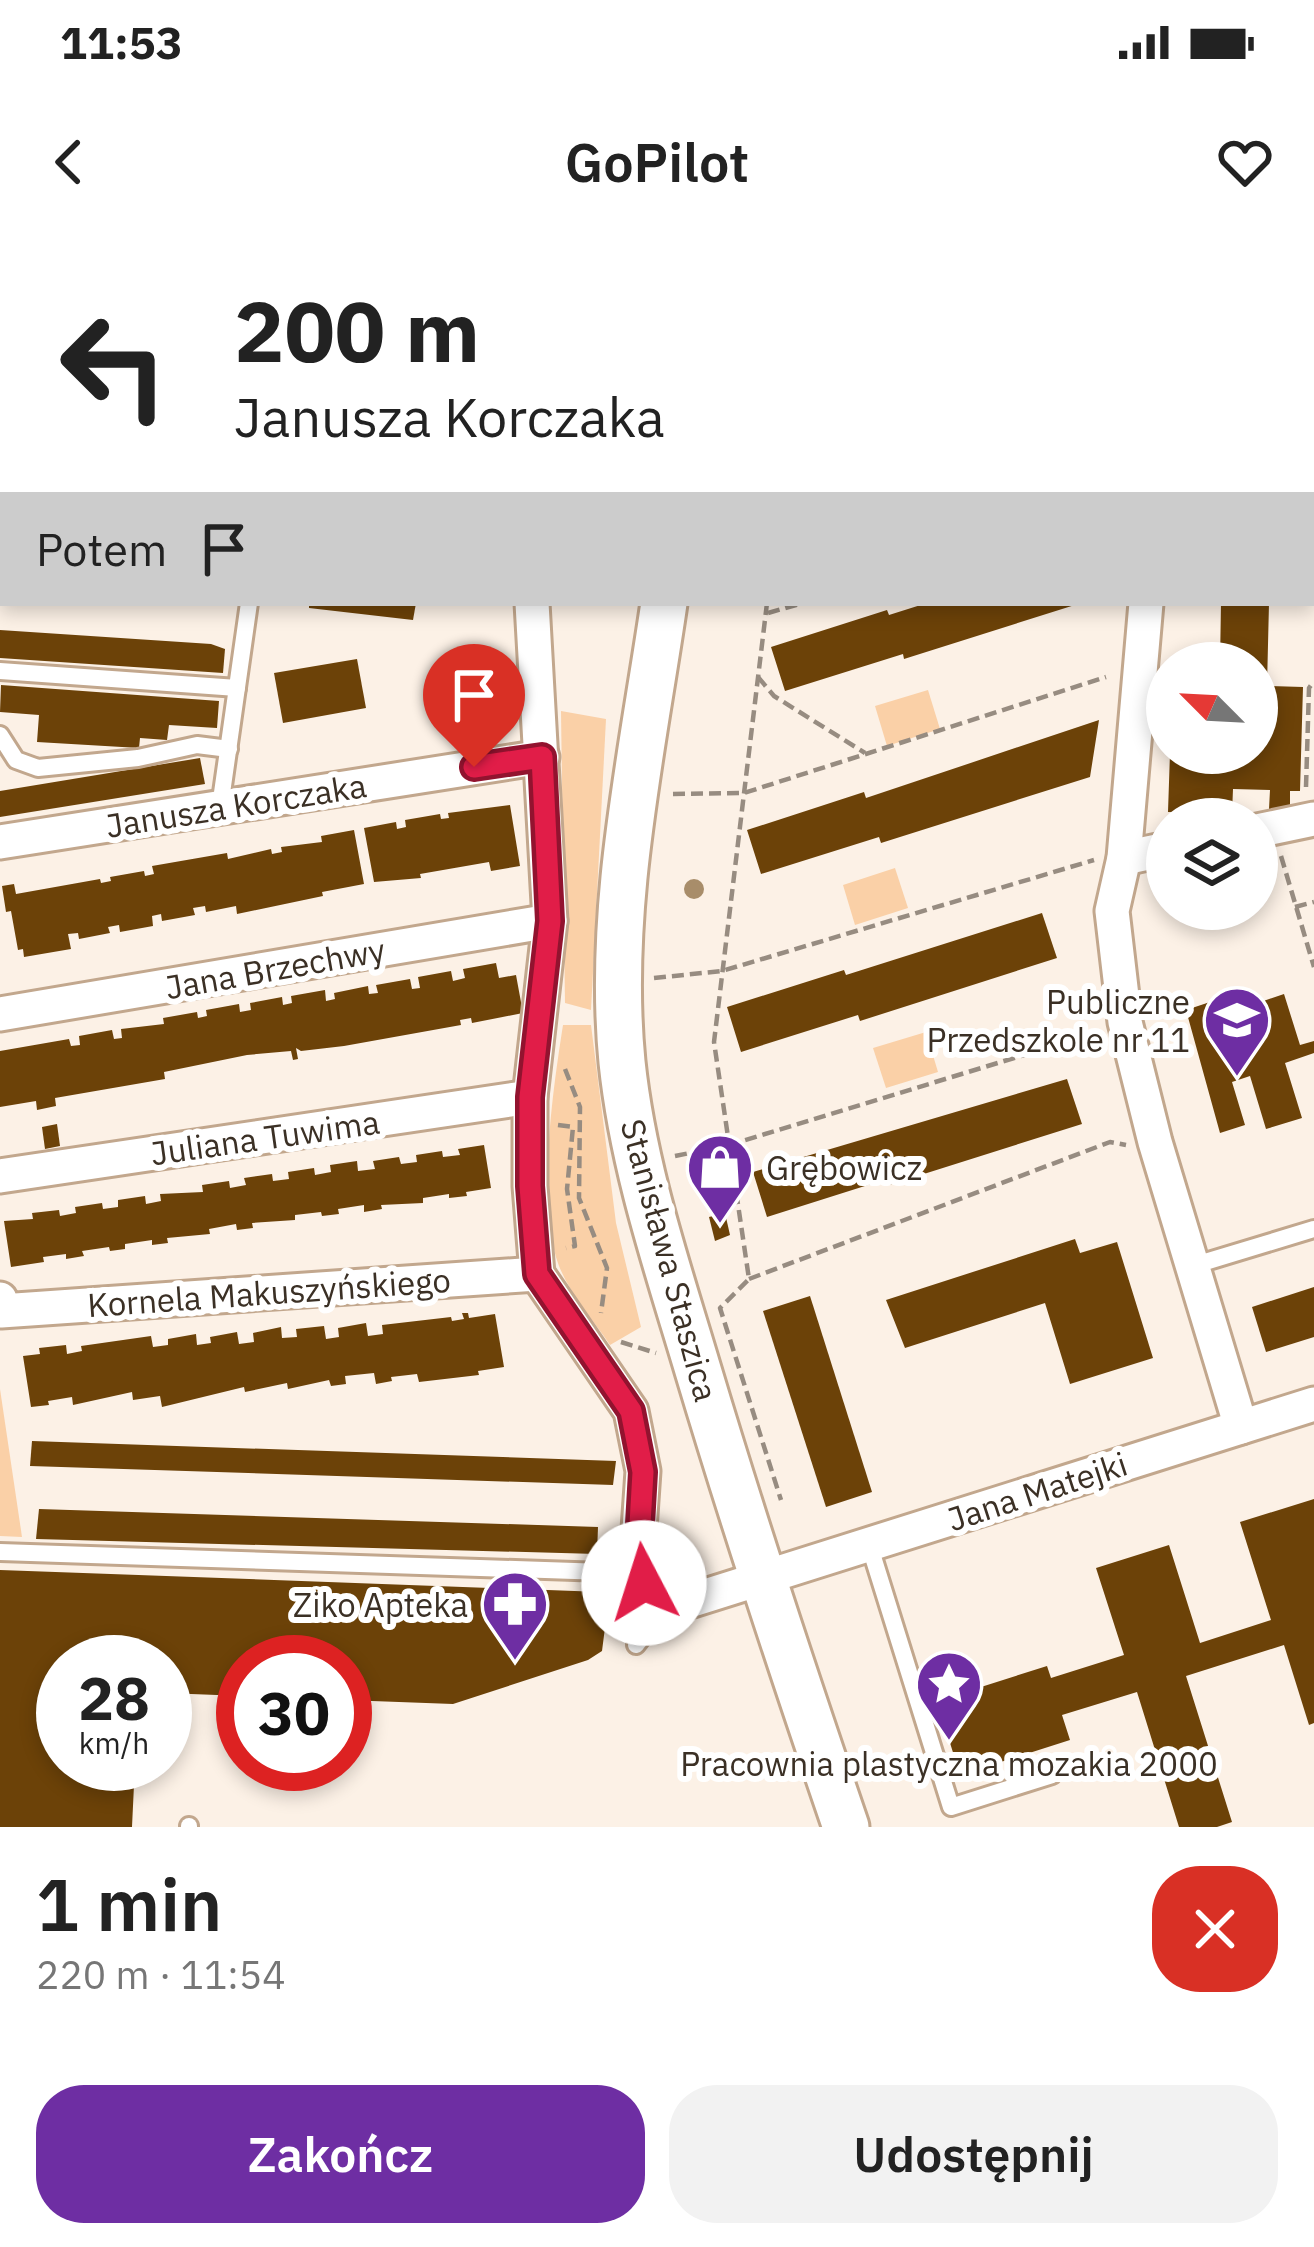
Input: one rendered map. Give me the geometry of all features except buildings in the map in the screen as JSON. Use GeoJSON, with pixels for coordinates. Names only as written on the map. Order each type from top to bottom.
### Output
{"type":"FeatureCollection","features":[{"type":"Feature","properties":{"kind":"street"},"geometry":{"type":"LineString","coordinates":[[532,606],[550,921],[546,1099],[530,1186],[546,1262],[631,1411],[643,1472],[638,1559],[654,1596]]}},
{"type":"Feature","properties":{"kind":"street","name":"Stanisława Staszica"},"geometry":{"type":"LineString","coordinates":[[664,606],[622,904],[622,1063],[640,1162],[668,1269],[761,1578],[846,1827]]}},
{"type":"Feature","properties":{"kind":"street"},"geometry":{"type":"LineString","coordinates":[[1146,606],[1109,859],[1112,911],[1125,1022],[1240,1427]]}},
{"type":"Feature","properties":{"kind":"street","name":"Janusza Korczaka"},"geometry":{"type":"LineString","coordinates":[[0,842],[542,757]]}},
{"type":"Feature","properties":{"kind":"street"},"geometry":{"type":"LineString","coordinates":[[1109,859],[1146,853]]}},
{"type":"Feature","properties":{"kind":"street","name":"Jana Brzechwy"},"geometry":{"type":"LineString","coordinates":[[0,1014],[550,921]]}},
{"type":"Feature","properties":{"kind":"street","name":"Juliana Tuwima"},"geometry":{"type":"LineString","coordinates":[[0,1176],[546,1099]]}},
{"type":"Feature","properties":{"kind":"street","name":"Kornela Makuszyńskiego"},"geometry":{"type":"LineString","coordinates":[[1,1311],[546,1262]]}},
{"type":"Feature","properties":{"kind":"street"},"geometry":{"type":"LineString","coordinates":[[0,1299],[1,1311]]}},
{"type":"Feature","properties":{"kind":"street","name":"Jana Matejki"},"geometry":{"type":"LineString","coordinates":[[654,1596],[761,1578],[1314,1404]]}},
{"type":"Feature","properties":{"kind":"lane"},"geometry":{"type":"LineString","coordinates":[[220,807],[249,606]]}},
{"type":"Feature","properties":{"kind":"lane"},"geometry":{"type":"LineString","coordinates":[[0,671],[237,688]]}},
{"type":"Feature","properties":{"kind":"lane"},"geometry":{"type":"LineString","coordinates":[[0,735],[16,760],[38,768],[138,758],[197,745],[229,749]]}},
{"type":"Feature","properties":{"kind":"lane"},"geometry":{"type":"LineString","coordinates":[[1192,1266],[1314,1229]]}},
{"type":"Feature","properties":{"kind":"lane"},"geometry":{"type":"LineString","coordinates":[[869,1544],[951,1807],[1052,1775]]}},
{"type":"Feature","properties":{"kind":"lane"},"geometry":{"type":"LineString","coordinates":[[0,1552],[604,1572],[654,1596],[636,1645]]}},
{"type":"Feature","properties":{"kind":"path"},"geometry":{"type":"LineString","coordinates":[[749,1279],[714,1042],[767,606]]}},
{"type":"Feature","properties":{"kind":"path"},"geometry":{"type":"LineString","coordinates":[[766,614],[793,606]]}},
{"type":"Feature","properties":{"kind":"path"},"geometry":{"type":"LineString","coordinates":[[758,677],[774,696],[867,755]]}},
{"type":"Feature","properties":{"kind":"path"},"geometry":{"type":"LineString","coordinates":[[635,794],[744,793],[1106,677]]}},
{"type":"Feature","properties":{"kind":"path"},"geometry":{"type":"LineString","coordinates":[[1314,681],[1309,688],[1287,825],[1295,908],[1314,967]]}},
{"type":"Feature","properties":{"kind":"path"},"geometry":{"type":"LineString","coordinates":[[619,982],[722,971],[1109,859]]}},
{"type":"Feature","properties":{"kind":"path"},"geometry":{"type":"LineString","coordinates":[[1295,908],[1314,902]]}},
{"type":"Feature","properties":{"kind":"path"},"geometry":{"type":"LineString","coordinates":[[640,1162],[729,1145],[1096,1034]]}},
{"type":"Feature","properties":{"kind":"path"},"geometry":{"type":"LineString","coordinates":[[546,1262],[575,1246],[567,1189],[573,1127],[546,1099],[559,1052],[580,1107],[579,1198],[607,1268],[595,1345],[656,1354]]}},
{"type":"Feature","properties":{"kind":"path"},"geometry":{"type":"LineString","coordinates":[[782,1499],[720,1308],[749,1279],[1109,1142],[1139,1147]]}},
{"type":"Feature","properties":{"kind":"shaded area"},"geometry":{"type":"Polygon","coordinates":[[[928,690],[940,729],[887,746],[875,706],[928,690]]]}},
{"type":"Feature","properties":{"kind":"shaded area"},"geometry":{"type":"Polygon","coordinates":[[[561,711],[606,719],[591,1010],[565,1003],[561,711]]]}},
{"type":"Feature","properties":{"kind":"shaded area"},"geometry":{"type":"Polygon","coordinates":[[[895,868],[908,908],[855,925],[843,885],[895,868]]]}},
{"type":"Feature","properties":{"kind":"shaded area"},"geometry":{"type":"Polygon","coordinates":[[[563,1025],[591,1025],[616,1223],[641,1327],[610,1345],[569,1287],[552,1241],[549,1147],[563,1025]]]}},
{"type":"Feature","properties":{"kind":"shaded area"},"geometry":{"type":"Polygon","coordinates":[[[926,1032],[938,1072],[886,1088],[873,1048],[926,1032]]]}},
{"type":"Feature","properties":{"kind":"shaded area"},"geometry":{"type":"Polygon","coordinates":[[[0,1389],[22,1537],[0,1536],[0,1389]]]}},
{"type":"Feature","properties":{"kind":"place","name":"Publiczne Przedszkole nr 11"},"geometry":{"type":"Point","coordinates":[1237,1079]}},
{"type":"Feature","properties":{"kind":"place","name":"Grębowicz"},"geometry":{"type":"Point","coordinates":[720,1226]}},
{"type":"Feature","properties":{"kind":"place","name":"Ziko Apteka"},"geometry":{"type":"Point","coordinates":[515,1663]}},
{"type":"Feature","properties":{"kind":"place","name":"Pracownia plastyczna mozakia 2000"},"geometry":{"type":"Point","coordinates":[949,1743]}},
{"type":"Feature","properties":{"kind":"route"},"geometry":{"type":"LineString","coordinates":[[474,767],[542,757],[550,921],[530,1097],[537,1274],[631,1411],[643,1472],[638,1559],[644,1583]]}}]}
